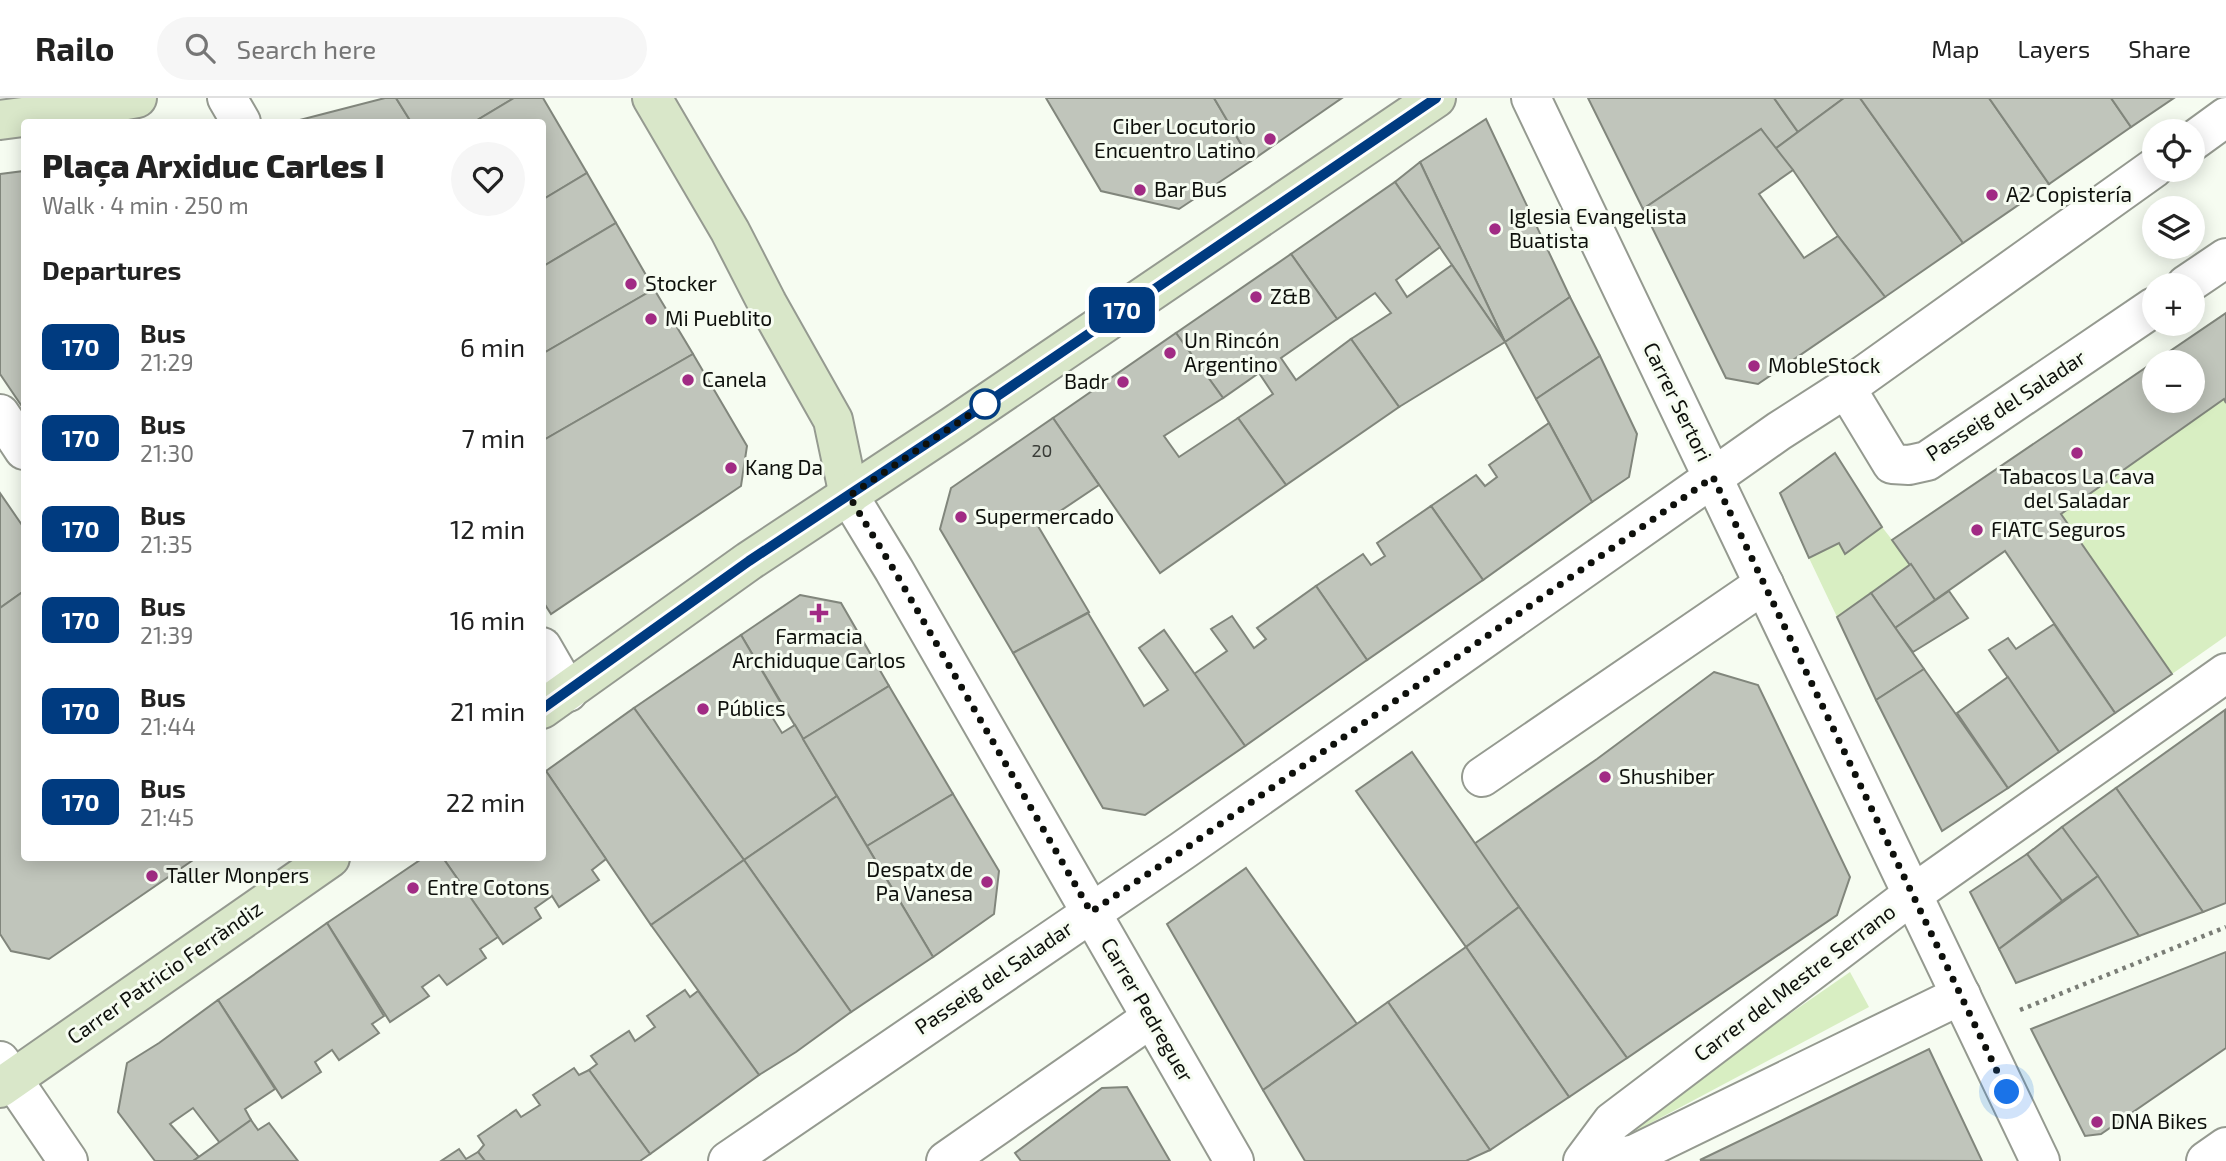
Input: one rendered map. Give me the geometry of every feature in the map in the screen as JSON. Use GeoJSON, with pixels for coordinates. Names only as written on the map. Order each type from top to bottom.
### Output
{"type":"FeatureCollection","features":[{"type":"Feature","properties":{"kind":"main road"},"geometry":{"type":"LineString","coordinates":[[0,120],[137,98]]}},
{"type":"Feature","properties":{"kind":"main road"},"geometry":{"type":"LineString","coordinates":[[652,98],[730,230],[832,420],[849,496]]}},
{"type":"Feature","properties":{"kind":"main road"},"geometry":{"type":"LineString","coordinates":[[555,701],[749,561],[1436,98]]}},
{"type":"Feature","properties":{"kind":"main road","name":"Carrer Patricio Ferràndiz"},"geometry":{"type":"LineString","coordinates":[[4,1076],[312,863]]}},
{"type":"Feature","properties":{"kind":"street"},"geometry":{"type":"LineString","coordinates":[[227,98],[239,119]]}},
{"type":"Feature","properties":{"kind":"street","name":"Carrer Sertori"},"geometry":{"type":"LineString","coordinates":[[1531,98],[2040,1161]]}},
{"type":"Feature","properties":{"kind":"street"},"geometry":{"type":"LineString","coordinates":[[2205,132],[2226,117]]}},
{"type":"Feature","properties":{"kind":"street","name":"Passeig del Saladar"},"geometry":{"type":"LineString","coordinates":[[728,1161],[1194,843],[1713,477],[1846,388],[2142,177]]}},
{"type":"Feature","properties":{"kind":"street"},"geometry":{"type":"LineString","coordinates":[[2204,273],[2226,258]]}},
{"type":"Feature","properties":{"kind":"street","name":"Passeig del Saladar"},"geometry":{"type":"LineString","coordinates":[[1846,388],[1892,464],[1909,465],[1927,461],[2142,315]]}},
{"type":"Feature","properties":{"kind":"street"},"geometry":{"type":"LineString","coordinates":[[0,414],[21,446]]}},
{"type":"Feature","properties":{"kind":"street","name":"Carrer Pedreguer"},"geometry":{"type":"LineString","coordinates":[[849,496],[1234,1161]]}},
{"type":"Feature","properties":{"kind":"street"},"geometry":{"type":"LineString","coordinates":[[1482,777],[1764,584]]}},
{"type":"Feature","properties":{"kind":"street"},"geometry":{"type":"LineString","coordinates":[[546,664],[555,701]]}},
{"type":"Feature","properties":{"kind":"street","name":"Carrer del Mestre Serrano"},"geometry":{"type":"LineString","coordinates":[[1583,1161],[1612,1122],[1913,894],[2226,673]]}},
{"type":"Feature","properties":{"kind":"street"},"geometry":{"type":"LineString","coordinates":[[1604,1161],[1635,1154],[1969,1012]]}},
{"type":"Feature","properties":{"kind":"street"},"geometry":{"type":"LineString","coordinates":[[946,1161],[1151,1018]]}},
{"type":"Feature","properties":{"kind":"street"},"geometry":{"type":"LineString","coordinates":[[4,1076],[68,1161]]}},
{"type":"Feature","properties":{"kind":"street"},"geometry":{"type":"LineString","coordinates":[[2206,1161],[2226,1147]]}},
{"type":"Feature","properties":{"kind":"path"},"geometry":{"type":"LineString","coordinates":[[1969,1012],[2226,927]]}},
{"type":"Feature","properties":{"kind":"green space"},"geometry":{"type":"Polygon","coordinates":[[[2224,399],[2226,636],[2172,674],[2061,514],[2224,399]]]}},
{"type":"Feature","properties":{"kind":"green space"},"geometry":{"type":"Polygon","coordinates":[[[1882,527],[1911,564],[1837,617],[1809,558],[1839,543],[1846,553],[1882,527]]]}},
{"type":"Feature","properties":{"kind":"green space"},"geometry":{"type":"Polygon","coordinates":[[[1850,972],[1869,1007],[1632,1133],[1627,1127],[1850,972]]]}},
{"type":"Feature","properties":{"kind":"building"},"geometry":{"type":"Polygon","coordinates":[[[385,98],[396,98],[409,119],[304,119],[385,98]]]}},
{"type":"Feature","properties":{"kind":"building"},"geometry":{"type":"Polygon","coordinates":[[[396,98],[514,98],[479,119],[409,119],[396,98]]]}},
{"type":"Feature","properties":{"kind":"building"},"geometry":{"type":"Polygon","coordinates":[[[514,98],[543,98],[587,173],[546,198],[546,119],[479,119],[514,98]]]}},
{"type":"Feature","properties":{"kind":"building"},"geometry":{"type":"Polygon","coordinates":[[[1046,98],[1214,98],[1251,161],[1179,209],[1101,191],[1046,98]]]}},
{"type":"Feature","properties":{"kind":"building"},"geometry":{"type":"Polygon","coordinates":[[[1214,98],[1342,98],[1251,161],[1214,98]]]}},
{"type":"Feature","properties":{"kind":"building"},"geometry":{"type":"Polygon","coordinates":[[[1588,98],[1774,98],[1798,132],[1775,149],[1761,129],[1643,209],[1588,98]]]}},
{"type":"Feature","properties":{"kind":"building"},"geometry":{"type":"Polygon","coordinates":[[[1774,98],[1844,98],[1798,132],[1774,98]]]}},
{"type":"Feature","properties":{"kind":"building"},"geometry":{"type":"Polygon","coordinates":[[[1844,98],[1860,98],[1963,243],[1885,297],[1775,149],[1844,98]]]}},
{"type":"Feature","properties":{"kind":"building"},"geometry":{"type":"Polygon","coordinates":[[[1860,98],[1989,98],[2049,184],[1963,243],[1860,98]]]}},
{"type":"Feature","properties":{"kind":"building"},"geometry":{"type":"Polygon","coordinates":[[[1989,98],[2111,98],[2131,127],[2049,184],[1989,98]]]}},
{"type":"Feature","properties":{"kind":"building"},"geometry":{"type":"Polygon","coordinates":[[[2111,98],[2174,98],[2142,119],[2131,127],[2111,98]]]}},
{"type":"Feature","properties":{"kind":"building","name":"Iglesia Evangelista Buatista"},"geometry":{"type":"Polygon","coordinates":[[[1486,119],[1570,297],[1505,342],[1420,162],[1486,119]]]}},
{"type":"Feature","properties":{"kind":"building"},"geometry":{"type":"Polygon","coordinates":[[[1761,129],[1793,170],[1759,194],[1804,258],[1838,236],[1885,297],[1758,384],[1726,378],[1643,209],[1761,129]]]}},
{"type":"Feature","properties":{"kind":"building"},"geometry":{"type":"Polygon","coordinates":[[[1420,162],[1505,342],[1395,182],[1420,162]]]}},
{"type":"Feature","properties":{"kind":"building"},"geometry":{"type":"Polygon","coordinates":[[[21,171],[21,405],[0,374],[0,174],[21,171]]]}},
{"type":"Feature","properties":{"kind":"building"},"geometry":{"type":"Polygon","coordinates":[[[587,173],[616,223],[546,265],[546,198],[587,173]]]}},
{"type":"Feature","properties":{"kind":"building"},"geometry":{"type":"Polygon","coordinates":[[[1395,182],[1440,247],[1396,280],[1407,297],[1452,265],[1505,342],[1399,407],[1351,339],[1391,313],[1375,293],[1337,319],[1291,254],[1395,182]]]}},
{"type":"Feature","properties":{"kind":"building"},"geometry":{"type":"Polygon","coordinates":[[[616,223],[654,289],[546,352],[546,265],[616,223]]]}},
{"type":"Feature","properties":{"kind":"building"},"geometry":{"type":"Polygon","coordinates":[[[1291,254],[1337,319],[1281,358],[1296,380],[1351,339],[1399,407],[1286,485],[1238,418],[1273,394],[1259,373],[1223,398],[1176,333],[1291,254]]]}},
{"type":"Feature","properties":{"kind":"building"},"geometry":{"type":"Polygon","coordinates":[[[654,289],[693,354],[546,439],[546,352],[654,289]]]}},
{"type":"Feature","properties":{"kind":"building"},"geometry":{"type":"Polygon","coordinates":[[[1570,297],[1600,356],[1536,399],[1505,342],[1570,297]]]}},
{"type":"Feature","properties":{"kind":"building"},"geometry":{"type":"Polygon","coordinates":[[[2226,313],[2226,403],[2224,399],[2205,412],[2205,350],[2172,350],[2192,336],[2205,336],[2205,327],[2226,313]]]}},
{"type":"Feature","properties":{"kind":"building"},"geometry":{"type":"Polygon","coordinates":[[[1176,333],[1223,398],[1164,436],[1179,457],[1238,418],[1286,485],[1160,573],[1053,418],[1176,333]]]}},
{"type":"Feature","properties":{"kind":"building"},"geometry":{"type":"Polygon","coordinates":[[[693,354],[747,446],[741,486],[551,614],[546,606],[546,439],[693,354]]]}},
{"type":"Feature","properties":{"kind":"building"},"geometry":{"type":"Polygon","coordinates":[[[1600,356],[1637,434],[1629,477],[1592,502],[1536,399],[1600,356]]]}},
{"type":"Feature","properties":{"kind":"building"},"geometry":{"type":"Polygon","coordinates":[[[2142,370],[2142,413],[2204,413],[2061,514],[2172,674],[2115,713],[2005,551],[1935,600],[1892,540],[2142,370]]]}},
{"type":"Feature","properties":{"kind":"building"},"geometry":{"type":"Polygon","coordinates":[[[1053,418],[1099,485],[1038,526],[1089,612],[1013,653],[940,529],[951,488],[1053,418]]]}},
{"type":"Feature","properties":{"kind":"building"},"geometry":{"type":"Polygon","coordinates":[[[1549,423],[1592,502],[1483,580],[1431,506],[1476,475],[1485,486],[1497,477],[1489,465],[1549,423]]]}},
{"type":"Feature","properties":{"kind":"building"},"geometry":{"type":"Polygon","coordinates":[[[1835,453],[1882,527],[1845,554],[1839,543],[1809,558],[1780,493],[1835,453]]]}},
{"type":"Feature","properties":{"kind":"building"},"geometry":{"type":"Polygon","coordinates":[[[0,493],[21,524],[21,593],[0,608],[0,493]]]}},
{"type":"Feature","properties":{"kind":"building"},"geometry":{"type":"Polygon","coordinates":[[[1431,506],[1483,580],[1367,660],[1316,586],[1363,554],[1371,565],[1385,556],[1377,543],[1431,506]]]}},
{"type":"Feature","properties":{"kind":"building"},"geometry":{"type":"Polygon","coordinates":[[[1911,564],[1935,600],[1895,628],[1871,593],[1911,564]]]}},
{"type":"Feature","properties":{"kind":"building"},"geometry":{"type":"Polygon","coordinates":[[[1316,586],[1367,660],[1245,746],[1194,674],[1227,651],[1211,629],[1232,616],[1254,648],[1266,639],[1257,628],[1316,586]]]}},
{"type":"Feature","properties":{"kind":"building"},"geometry":{"type":"Polygon","coordinates":[[[1949,591],[1968,618],[1913,652],[1895,628],[1949,591]]]}},
{"type":"Feature","properties":{"kind":"building"},"geometry":{"type":"Polygon","coordinates":[[[21,593],[21,861],[192,861],[49,959],[11,951],[0,934],[0,608],[21,593]]]}},
{"type":"Feature","properties":{"kind":"building"},"geometry":{"type":"Polygon","coordinates":[[[1871,593],[1924,669],[1876,700],[1837,617],[1871,593]]]}},
{"type":"Feature","properties":{"kind":"building"},"geometry":{"type":"Polygon","coordinates":[[[800,595],[841,603],[889,686],[803,739],[741,635],[800,595]]]}},
{"type":"Feature","properties":{"kind":"building"},"geometry":{"type":"Polygon","coordinates":[[[1088,613],[1144,706],[1168,690],[1139,648],[1164,630],[1245,746],[1145,815],[1103,808],[1013,653],[1088,613]]]}},
{"type":"Feature","properties":{"kind":"building"},"geometry":{"type":"Polygon","coordinates":[[[2054,624],[2115,713],[2059,752],[1989,650],[2008,638],[2016,649],[2054,624]]]}},
{"type":"Feature","properties":{"kind":"building"},"geometry":{"type":"Polygon","coordinates":[[[741,635],[782,705],[769,712],[782,733],[795,725],[837,796],[744,860],[634,708],[741,635]]]}},
{"type":"Feature","properties":{"kind":"building"},"geometry":{"type":"Polygon","coordinates":[[[1924,669],[2008,788],[1942,831],[1876,700],[1924,669]]]}},
{"type":"Feature","properties":{"kind":"building"},"geometry":{"type":"Polygon","coordinates":[[[1714,672],[1758,685],[1850,877],[1837,915],[1627,1058],[1474,844],[1597,759],[1714,672]]]}},
{"type":"Feature","properties":{"kind":"building"},"geometry":{"type":"Polygon","coordinates":[[[2008,677],[2059,752],[2008,788],[1957,713],[2008,677]]]}},
{"type":"Feature","properties":{"kind":"building"},"geometry":{"type":"Polygon","coordinates":[[[889,686],[953,794],[867,846],[803,739],[889,686]]]}},
{"type":"Feature","properties":{"kind":"building"},"geometry":{"type":"Polygon","coordinates":[[[634,708],[744,860],[651,925],[546,771],[634,708]]]}},
{"type":"Feature","properties":{"kind":"building"},"geometry":{"type":"Polygon","coordinates":[[[2225,710],[2226,903],[2203,912],[2116,788],[2225,710]]]}},
{"type":"Feature","properties":{"kind":"building"},"geometry":{"type":"Polygon","coordinates":[[[1412,752],[1519,907],[1466,947],[1356,791],[1412,752]]]}},
{"type":"Feature","properties":{"kind":"building"},"geometry":{"type":"Polygon","coordinates":[[[546,771],[606,859],[592,870],[599,880],[559,907],[552,896],[535,908],[541,918],[503,944],[445,861],[546,861],[546,771]]]}},
{"type":"Feature","properties":{"kind":"building"},"geometry":{"type":"Polygon","coordinates":[[[2116,788],[2203,912],[2139,936],[2062,827],[2116,788]]]}},
{"type":"Feature","properties":{"kind":"building"},"geometry":{"type":"Polygon","coordinates":[[[953,794],[999,871],[994,914],[933,957],[867,846],[953,794]]]}},
{"type":"Feature","properties":{"kind":"building"},"geometry":{"type":"Polygon","coordinates":[[[837,796],[933,957],[851,1012],[744,860],[837,796]]]}},
{"type":"Feature","properties":{"kind":"building"},"geometry":{"type":"Polygon","coordinates":[[[2062,827],[2098,876],[2062,901],[2027,854],[2062,827]]]}},
{"type":"Feature","properties":{"kind":"building"},"geometry":{"type":"Polygon","coordinates":[[[2027,854],[2062,901],[1999,949],[1970,892],[2027,854]]]}},
{"type":"Feature","properties":{"kind":"building"},"geometry":{"type":"Polygon","coordinates":[[[744,860],[851,1012],[759,1075],[651,925],[744,860]]]}},
{"type":"Feature","properties":{"kind":"building"},"geometry":{"type":"Polygon","coordinates":[[[419,861],[445,861],[498,937],[480,949],[486,958],[447,985],[439,975],[422,987],[429,996],[390,1022],[327,923],[419,861]]]}},
{"type":"Feature","properties":{"kind":"building"},"geometry":{"type":"Polygon","coordinates":[[[1246,868],[1357,1024],[1263,1090],[1167,924],[1246,868]]]}},
{"type":"Feature","properties":{"kind":"building"},"geometry":{"type":"Polygon","coordinates":[[[2098,876],[2139,936],[2016,983],[1999,949],[2098,876]]]}},
{"type":"Feature","properties":{"kind":"building"},"geometry":{"type":"Polygon","coordinates":[[[1519,907],[1627,1058],[1569,1097],[1466,947],[1519,907]]]}},
{"type":"Feature","properties":{"kind":"building"},"geometry":{"type":"Polygon","coordinates":[[[327,923],[384,1016],[372,1024],[379,1033],[339,1060],[332,1050],[315,1062],[321,1072],[282,1098],[218,1000],[327,923]]]}},
{"type":"Feature","properties":{"kind":"building"},"geometry":{"type":"Polygon","coordinates":[[[1466,947],[1569,1097],[1490,1150],[1388,1002],[1466,947]]]}},
{"type":"Feature","properties":{"kind":"building"},"geometry":{"type":"Polygon","coordinates":[[[2226,952],[2226,1048],[2101,1134],[2085,1136],[2031,1029],[2226,952]]]}},
{"type":"Feature","properties":{"kind":"building"},"geometry":{"type":"Polygon","coordinates":[[[685,990],[690,997],[698,991],[759,1075],[650,1154],[589,1070],[597,1064],[591,1056],[629,1031],[635,1041],[655,1027],[647,1016],[685,990]]]}},
{"type":"Feature","properties":{"kind":"building"},"geometry":{"type":"Polygon","coordinates":[[[218,1000],[275,1089],[245,1109],[251,1120],[220,1143],[193,1108],[170,1124],[199,1157],[193,1161],[155,1161],[118,1112],[127,1063],[218,1000]]]}},
{"type":"Feature","properties":{"kind":"building"},"geometry":{"type":"Polygon","coordinates":[[[1388,1002],[1490,1150],[1466,1161],[1305,1161],[1263,1090],[1388,1002]]]}},
{"type":"Feature","properties":{"kind":"building"},"geometry":{"type":"Polygon","coordinates":[[[1929,1049],[1982,1161],[1700,1160],[1791,1116],[1929,1049]]]}},
{"type":"Feature","properties":{"kind":"building"},"geometry":{"type":"Polygon","coordinates":[[[574,1068],[579,1075],[589,1070],[650,1154],[640,1161],[485,1161],[478,1152],[484,1145],[478,1136],[516,1110],[521,1117],[540,1105],[533,1095],[574,1068]]]}},
{"type":"Feature","properties":{"kind":"building"},"geometry":{"type":"Polygon","coordinates":[[[1127,1087],[1170,1161],[1021,1161],[1015,1153],[1102,1088],[1127,1087]]]}},
{"type":"Feature","properties":{"kind":"building"},"geometry":{"type":"Polygon","coordinates":[[[251,1120],[258,1130],[269,1123],[298,1161],[193,1161],[251,1120]]]}},
{"type":"Feature","properties":{"kind":"building"},"geometry":{"type":"Polygon","coordinates":[[[459,1149],[466,1159],[478,1152],[485,1161],[441,1161],[459,1149]]]}},
{"type":"Feature","properties":{"kind":"bus line","name":"170"},"geometry":{"type":"LineString","coordinates":[[546,706],[749,561],[1436,98]]}},
{"type":"Feature","properties":{"kind":"place","name":"Ciber Locutorio Encuentro Latino"},"geometry":{"type":"Point","coordinates":[1270,139]}},
{"type":"Feature","properties":{"kind":"place","name":"Bar Bus"},"geometry":{"type":"Point","coordinates":[1140,190]}},
{"type":"Feature","properties":{"kind":"place","name":"A2 Copistería"},"geometry":{"type":"Point","coordinates":[1992,195]}},
{"type":"Feature","properties":{"kind":"place","name":"Iglesia Evangelista Buatista"},"geometry":{"type":"Point","coordinates":[1495,229]}},
{"type":"Feature","properties":{"kind":"place","name":"Stocker"},"geometry":{"type":"Point","coordinates":[631,284]}},
{"type":"Feature","properties":{"kind":"place","name":"Z&B"},"geometry":{"type":"Point","coordinates":[1256,297]}},
{"type":"Feature","properties":{"kind":"place","name":"Mi Pueblito"},"geometry":{"type":"Point","coordinates":[651,319]}},
{"type":"Feature","properties":{"kind":"place","name":"Un Rincón Argentino"},"geometry":{"type":"Point","coordinates":[1170,353]}},
{"type":"Feature","properties":{"kind":"place","name":"MobleStock"},"geometry":{"type":"Point","coordinates":[1754,366]}},
{"type":"Feature","properties":{"kind":"place","name":"Canela"},"geometry":{"type":"Point","coordinates":[688,380]}},
{"type":"Feature","properties":{"kind":"place","name":"Badr"},"geometry":{"type":"Point","coordinates":[1123,382]}},
{"type":"Feature","properties":{"kind":"place","name":"Tabacos La Cava del Saladar"},"geometry":{"type":"Point","coordinates":[2077,453]}},
{"type":"Feature","properties":{"kind":"place","name":"Kang Da"},"geometry":{"type":"Point","coordinates":[731,468]}},
{"type":"Feature","properties":{"kind":"place","name":"Supermercado"},"geometry":{"type":"Point","coordinates":[961,517]}},
{"type":"Feature","properties":{"kind":"place","name":"FIATC Seguros"},"geometry":{"type":"Point","coordinates":[1977,530]}},
{"type":"Feature","properties":{"kind":"place","name":"Farmacia Archiduque Carlos"},"geometry":{"type":"Point","coordinates":[819,613]}},
{"type":"Feature","properties":{"kind":"place","name":"Públics"},"geometry":{"type":"Point","coordinates":[703,709]}},
{"type":"Feature","properties":{"kind":"place","name":"Shushiber"},"geometry":{"type":"Point","coordinates":[1605,777]}},
{"type":"Feature","properties":{"kind":"place","name":"Taller Monpers"},"geometry":{"type":"Point","coordinates":[152,876]}},
{"type":"Feature","properties":{"kind":"place","name":"Despatx de Pa Vanesa"},"geometry":{"type":"Point","coordinates":[987,882]}},
{"type":"Feature","properties":{"kind":"place","name":"Entre Cotons"},"geometry":{"type":"Point","coordinates":[413,888]}},
{"type":"Feature","properties":{"kind":"place","name":"DNA Bikes"},"geometry":{"type":"Point","coordinates":[2097,1122]}},
{"type":"Feature","properties":{"kind":"route"},"geometry":{"type":"LineString","coordinates":[[985,404],[987,403],[849,496],[1091,912],[1182,851],[1713,477],[2007,1092]]}}]}
